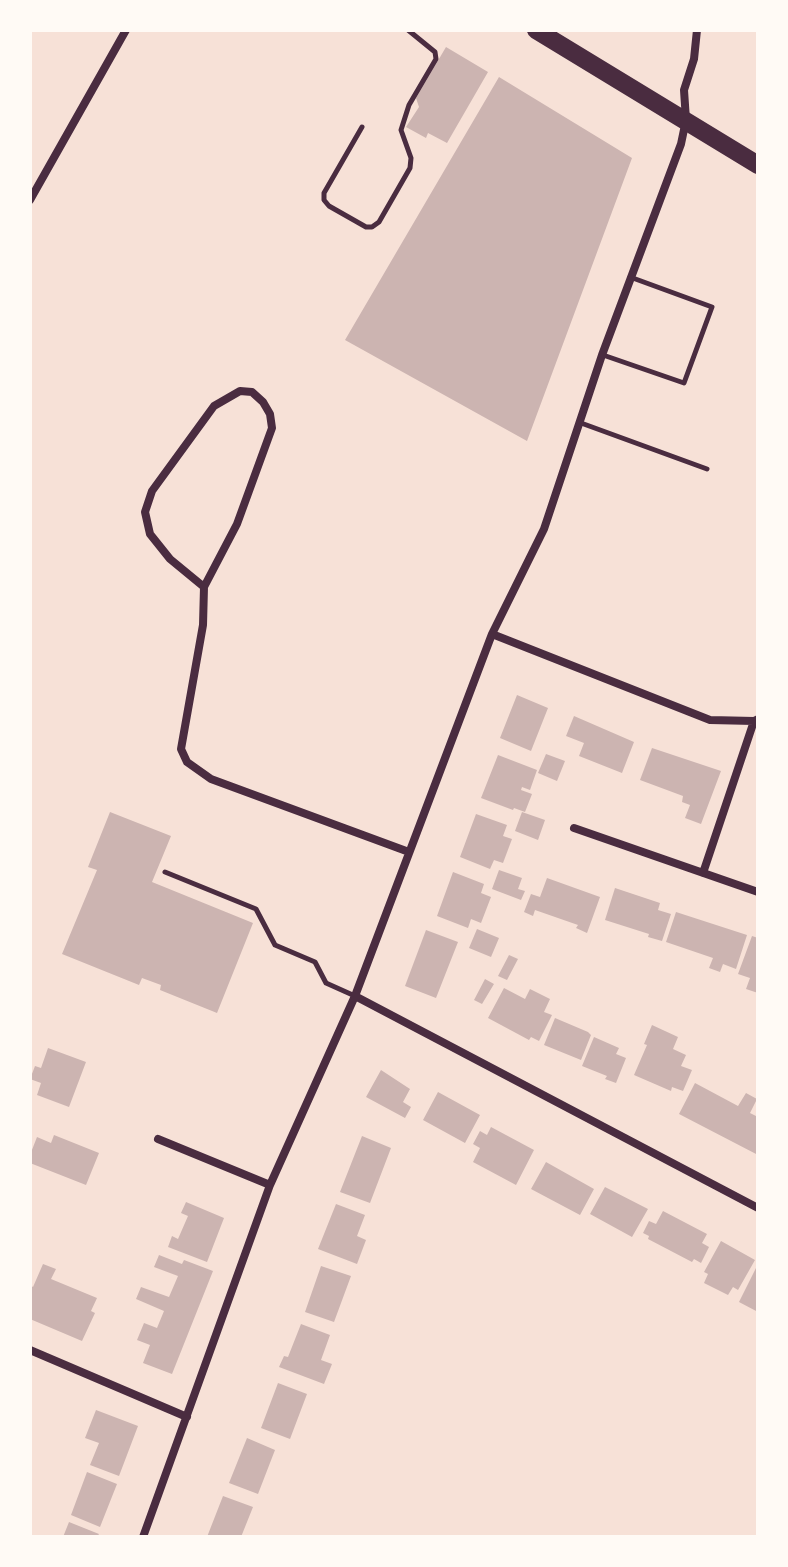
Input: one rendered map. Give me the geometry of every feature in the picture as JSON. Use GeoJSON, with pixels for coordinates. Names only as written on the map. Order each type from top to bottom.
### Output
{"type":"FeatureCollection","features":[{"type":"Feature","properties":{"kind":"main road"},"geometry":{"type":"LineString","coordinates":[[536,30],[758,165]]}},
{"type":"Feature","properties":{"kind":"street"},"geometry":{"type":"LineString","coordinates":[[31,198],[126,30]]}},
{"type":"Feature","properties":{"kind":"street"},"geometry":{"type":"LineString","coordinates":[[143,1537],[270,1185],[355,996],[492,634],[544,529],[602,355],[681,144],[686,120],[684,90],[694,59],[697,30]]}},
{"type":"Feature","properties":{"kind":"street"},"geometry":{"type":"LineString","coordinates":[[204,587],[186,575],[150,534],[145,512],[152,491],[214,406],[240,391],[252,392],[270,414],[272,428],[237,524],[204,587],[203,625],[181,749],[187,762],[211,779],[409,852]]}},
{"type":"Feature","properties":{"kind":"street"},"geometry":{"type":"LineString","coordinates":[[492,634],[710,720],[756,720],[703,873]]}},
{"type":"Feature","properties":{"kind":"street"},"geometry":{"type":"LineString","coordinates":[[574,828],[758,892]]}},
{"type":"Feature","properties":{"kind":"street"},"geometry":{"type":"LineString","coordinates":[[355,996],[758,1208]]}},
{"type":"Feature","properties":{"kind":"street"},"geometry":{"type":"LineString","coordinates":[[158,1139],[270,1185]]}},
{"type":"Feature","properties":{"kind":"street"},"geometry":{"type":"LineString","coordinates":[[30,1350],[187,1417]]}},
{"type":"Feature","properties":{"kind":"lane"},"geometry":{"type":"LineString","coordinates":[[362,127],[324,193],[324,200],[366,227],[372,227],[379,222],[410,168],[411,158],[401,130],[409,105],[436,59],[435,52],[408,30]]}},
{"type":"Feature","properties":{"kind":"lane"},"geometry":{"type":"LineString","coordinates":[[602,355],[684,383],[712,307],[630,277]]}},
{"type":"Feature","properties":{"kind":"lane"},"geometry":{"type":"LineString","coordinates":[[581,423],[707,469]]}},
{"type":"Feature","properties":{"kind":"lane"},"geometry":{"type":"LineString","coordinates":[[165,872],[256,909],[275,945],[315,962],[326,983],[355,996]]}},
{"type":"Feature","properties":{"kind":"building"},"geometry":{"type":"Polygon","coordinates":[[[446,47],[488,72],[447,143],[428,133],[426,138],[406,127],[419,107],[416,98],[446,47]]]}},
{"type":"Feature","properties":{"kind":"building"},"geometry":{"type":"Polygon","coordinates":[[[499,77],[632,158],[527,441],[345,340],[499,77]]]}},
{"type":"Feature","properties":{"kind":"building"},"geometry":{"type":"Polygon","coordinates":[[[517,695],[548,708],[531,751],[500,738],[517,695]]]}},
{"type":"Feature","properties":{"kind":"building"},"geometry":{"type":"Polygon","coordinates":[[[574,716],[634,742],[622,773],[579,756],[584,743],[566,736],[574,716]]]}},
{"type":"Feature","properties":{"kind":"building"},"geometry":{"type":"Polygon","coordinates":[[[652,748],[721,771],[701,824],[685,818],[690,805],[682,802],[683,796],[640,780],[652,748]]]}},
{"type":"Feature","properties":{"kind":"building"},"geometry":{"type":"Polygon","coordinates":[[[546,754],[565,761],[557,781],[538,773],[546,754]]]}},
{"type":"Feature","properties":{"kind":"building"},"geometry":{"type":"Polygon","coordinates":[[[498,755],[537,770],[530,790],[522,787],[521,790],[532,794],[525,812],[481,798],[498,755]]]}},
{"type":"Feature","properties":{"kind":"building"},"geometry":{"type":"Polygon","coordinates":[[[110,812],[171,836],[152,882],[253,923],[217,1013],[160,990],[161,985],[142,978],[139,985],[62,954],[97,870],[88,867],[110,812]]]}},
{"type":"Feature","properties":{"kind":"building"},"geometry":{"type":"Polygon","coordinates":[[[522,812],[545,820],[538,840],[515,831],[522,812]]]}},
{"type":"Feature","properties":{"kind":"building"},"geometry":{"type":"Polygon","coordinates":[[[476,814],[507,825],[503,836],[512,839],[503,863],[494,860],[490,869],[460,857],[476,814]]]}},
{"type":"Feature","properties":{"kind":"building"},"geometry":{"type":"Polygon","coordinates":[[[499,870],[522,878],[518,889],[525,891],[521,900],[492,889],[499,870]]]}},
{"type":"Feature","properties":{"kind":"building"},"geometry":{"type":"Polygon","coordinates":[[[453,872],[484,884],[481,893],[491,897],[481,923],[471,919],[468,928],[437,916],[453,872]]]}},
{"type":"Feature","properties":{"kind":"building"},"geometry":{"type":"Polygon","coordinates":[[[547,878],[600,897],[587,933],[576,928],[578,925],[535,910],[533,916],[524,912],[531,894],[540,897],[547,878]]]}},
{"type":"Feature","properties":{"kind":"building"},"geometry":{"type":"Polygon","coordinates":[[[615,888],[660,903],[658,910],[671,914],[662,941],[605,920],[615,888]]]}},
{"type":"Feature","properties":{"kind":"building"},"geometry":{"type":"Polygon","coordinates":[[[676,912],[747,935],[736,969],[723,964],[720,972],[709,968],[713,958],[666,942],[676,912]]]}},
{"type":"Feature","properties":{"kind":"building"},"geometry":{"type":"Polygon","coordinates":[[[477,929],[499,938],[491,957],[469,948],[477,929]]]}},
{"type":"Feature","properties":{"kind":"building"},"geometry":{"type":"Polygon","coordinates":[[[426,930],[458,942],[436,998],[405,986],[426,930]]]}},
{"type":"Feature","properties":{"kind":"building"},"geometry":{"type":"Polygon","coordinates":[[[752,936],[758,938],[758,993],[746,989],[750,978],[738,974],[752,936]]]}},
{"type":"Feature","properties":{"kind":"building"},"geometry":{"type":"Polygon","coordinates":[[[509,955],[518,959],[507,980],[498,976],[509,955]]]}},
{"type":"Feature","properties":{"kind":"building"},"geometry":{"type":"Polygon","coordinates":[[[485,979],[494,984],[482,1004],[474,1000],[485,979]]]}},
{"type":"Feature","properties":{"kind":"building"},"geometry":{"type":"Polygon","coordinates":[[[504,988],[525,999],[530,989],[550,999],[544,1012],[552,1015],[539,1041],[531,1037],[529,1040],[488,1018],[504,988]]]}},
{"type":"Feature","properties":{"kind":"building"},"geometry":{"type":"Polygon","coordinates":[[[555,1018],[591,1035],[581,1060],[544,1045],[555,1018]]]}},
{"type":"Feature","properties":{"kind":"building"},"geometry":{"type":"Polygon","coordinates":[[[652,1025],[678,1037],[673,1049],[686,1055],[681,1066],[692,1070],[683,1091],[672,1087],[671,1091],[634,1075],[652,1025]]]}},
{"type":"Feature","properties":{"kind":"building"},"geometry":{"type":"Polygon","coordinates":[[[594,1037],[619,1048],[616,1054],[626,1058],[616,1083],[582,1066],[594,1037]]]}},
{"type":"Feature","properties":{"kind":"building"},"geometry":{"type":"Polygon","coordinates":[[[48,1048],[86,1062],[69,1107],[37,1095],[41,1083],[30,1079],[35,1066],[41,1068],[48,1048]]]}},
{"type":"Feature","properties":{"kind":"building"},"geometry":{"type":"Polygon","coordinates":[[[381,1070],[410,1089],[403,1102],[411,1107],[405,1118],[366,1097],[381,1070]]]}},
{"type":"Feature","properties":{"kind":"building"},"geometry":{"type":"Polygon","coordinates":[[[695,1083],[738,1106],[746,1093],[757,1099],[750,1113],[758,1117],[758,1155],[679,1114],[695,1083]]]}},
{"type":"Feature","properties":{"kind":"building"},"geometry":{"type":"Polygon","coordinates":[[[438,1092],[480,1115],[465,1143],[423,1120],[438,1092]]]}},
{"type":"Feature","properties":{"kind":"building"},"geometry":{"type":"Polygon","coordinates":[[[491,1127],[534,1150],[516,1185],[473,1162],[480,1148],[473,1144],[480,1131],[487,1135],[491,1127]]]}},
{"type":"Feature","properties":{"kind":"building"},"geometry":{"type":"Polygon","coordinates":[[[54,1135],[99,1153],[86,1185],[30,1163],[37,1137],[51,1143],[54,1135]]]}},
{"type":"Feature","properties":{"kind":"building"},"geometry":{"type":"Polygon","coordinates":[[[362,1136],[391,1148],[370,1203],[340,1192],[362,1136]]]}},
{"type":"Feature","properties":{"kind":"building"},"geometry":{"type":"Polygon","coordinates":[[[546,1162],[594,1189],[580,1215],[531,1189],[546,1162]]]}},
{"type":"Feature","properties":{"kind":"building"},"geometry":{"type":"Polygon","coordinates":[[[605,1187],[648,1209],[632,1237],[590,1214],[605,1187]]]}},
{"type":"Feature","properties":{"kind":"building"},"geometry":{"type":"Polygon","coordinates":[[[186,1202],[224,1218],[207,1262],[168,1247],[172,1236],[178,1239],[188,1216],[181,1213],[186,1202]]]}},
{"type":"Feature","properties":{"kind":"building"},"geometry":{"type":"Polygon","coordinates":[[[336,1204],[365,1215],[357,1236],[366,1240],[357,1264],[318,1249],[336,1204]]]}},
{"type":"Feature","properties":{"kind":"building"},"geometry":{"type":"Polygon","coordinates":[[[663,1211],[707,1234],[702,1243],[709,1247],[701,1263],[694,1259],[692,1262],[648,1239],[649,1236],[643,1233],[649,1221],[656,1224],[663,1211]]]}},
{"type":"Feature","properties":{"kind":"building"},"geometry":{"type":"Polygon","coordinates":[[[721,1241],[755,1260],[738,1290],[733,1287],[728,1295],[704,1283],[708,1274],[704,1272],[721,1241]]]}},
{"type":"Feature","properties":{"kind":"building"},"geometry":{"type":"Polygon","coordinates":[[[159,1255],[213,1271],[172,1374],[143,1363],[150,1345],[137,1340],[144,1323],[157,1328],[164,1311],[136,1299],[141,1287],[169,1297],[178,1276],[154,1267],[159,1255]]]}},
{"type":"Feature","properties":{"kind":"building"},"geometry":{"type":"Polygon","coordinates":[[[43,1264],[56,1269],[51,1279],[97,1298],[91,1311],[95,1313],[82,1341],[30,1319],[30,1285],[33,1287],[43,1264]]]}},
{"type":"Feature","properties":{"kind":"building"},"geometry":{"type":"Polygon","coordinates":[[[758,1264],[758,1312],[739,1302],[758,1264]]]}},
{"type":"Feature","properties":{"kind":"building"},"geometry":{"type":"Polygon","coordinates":[[[321,1266],[351,1276],[334,1322],[305,1312],[321,1266]]]}},
{"type":"Feature","properties":{"kind":"building"},"geometry":{"type":"Polygon","coordinates":[[[301,1324],[330,1335],[321,1360],[332,1364],[324,1384],[279,1367],[284,1356],[288,1357],[301,1324]]]}},
{"type":"Feature","properties":{"kind":"building"},"geometry":{"type":"Polygon","coordinates":[[[278,1383],[307,1394],[290,1439],[261,1428],[278,1383]]]}},
{"type":"Feature","properties":{"kind":"building"},"geometry":{"type":"Polygon","coordinates":[[[96,1410],[138,1426],[119,1476],[90,1465],[99,1443],[85,1438],[96,1410]]]}},
{"type":"Feature","properties":{"kind":"building"},"geometry":{"type":"Polygon","coordinates":[[[247,1438],[275,1450],[258,1494],[229,1483],[247,1438]]]}},
{"type":"Feature","properties":{"kind":"building"},"geometry":{"type":"Polygon","coordinates":[[[87,1472],[117,1484],[100,1527],[71,1515],[87,1472]]]}},
{"type":"Feature","properties":{"kind":"building"},"geometry":{"type":"Polygon","coordinates":[[[223,1496],[253,1507],[241,1537],[207,1537],[223,1496]]]}},
{"type":"Feature","properties":{"kind":"building"},"geometry":{"type":"Polygon","coordinates":[[[69,1522],[99,1534],[97,1537],[63,1537],[69,1522]]]}}]}
